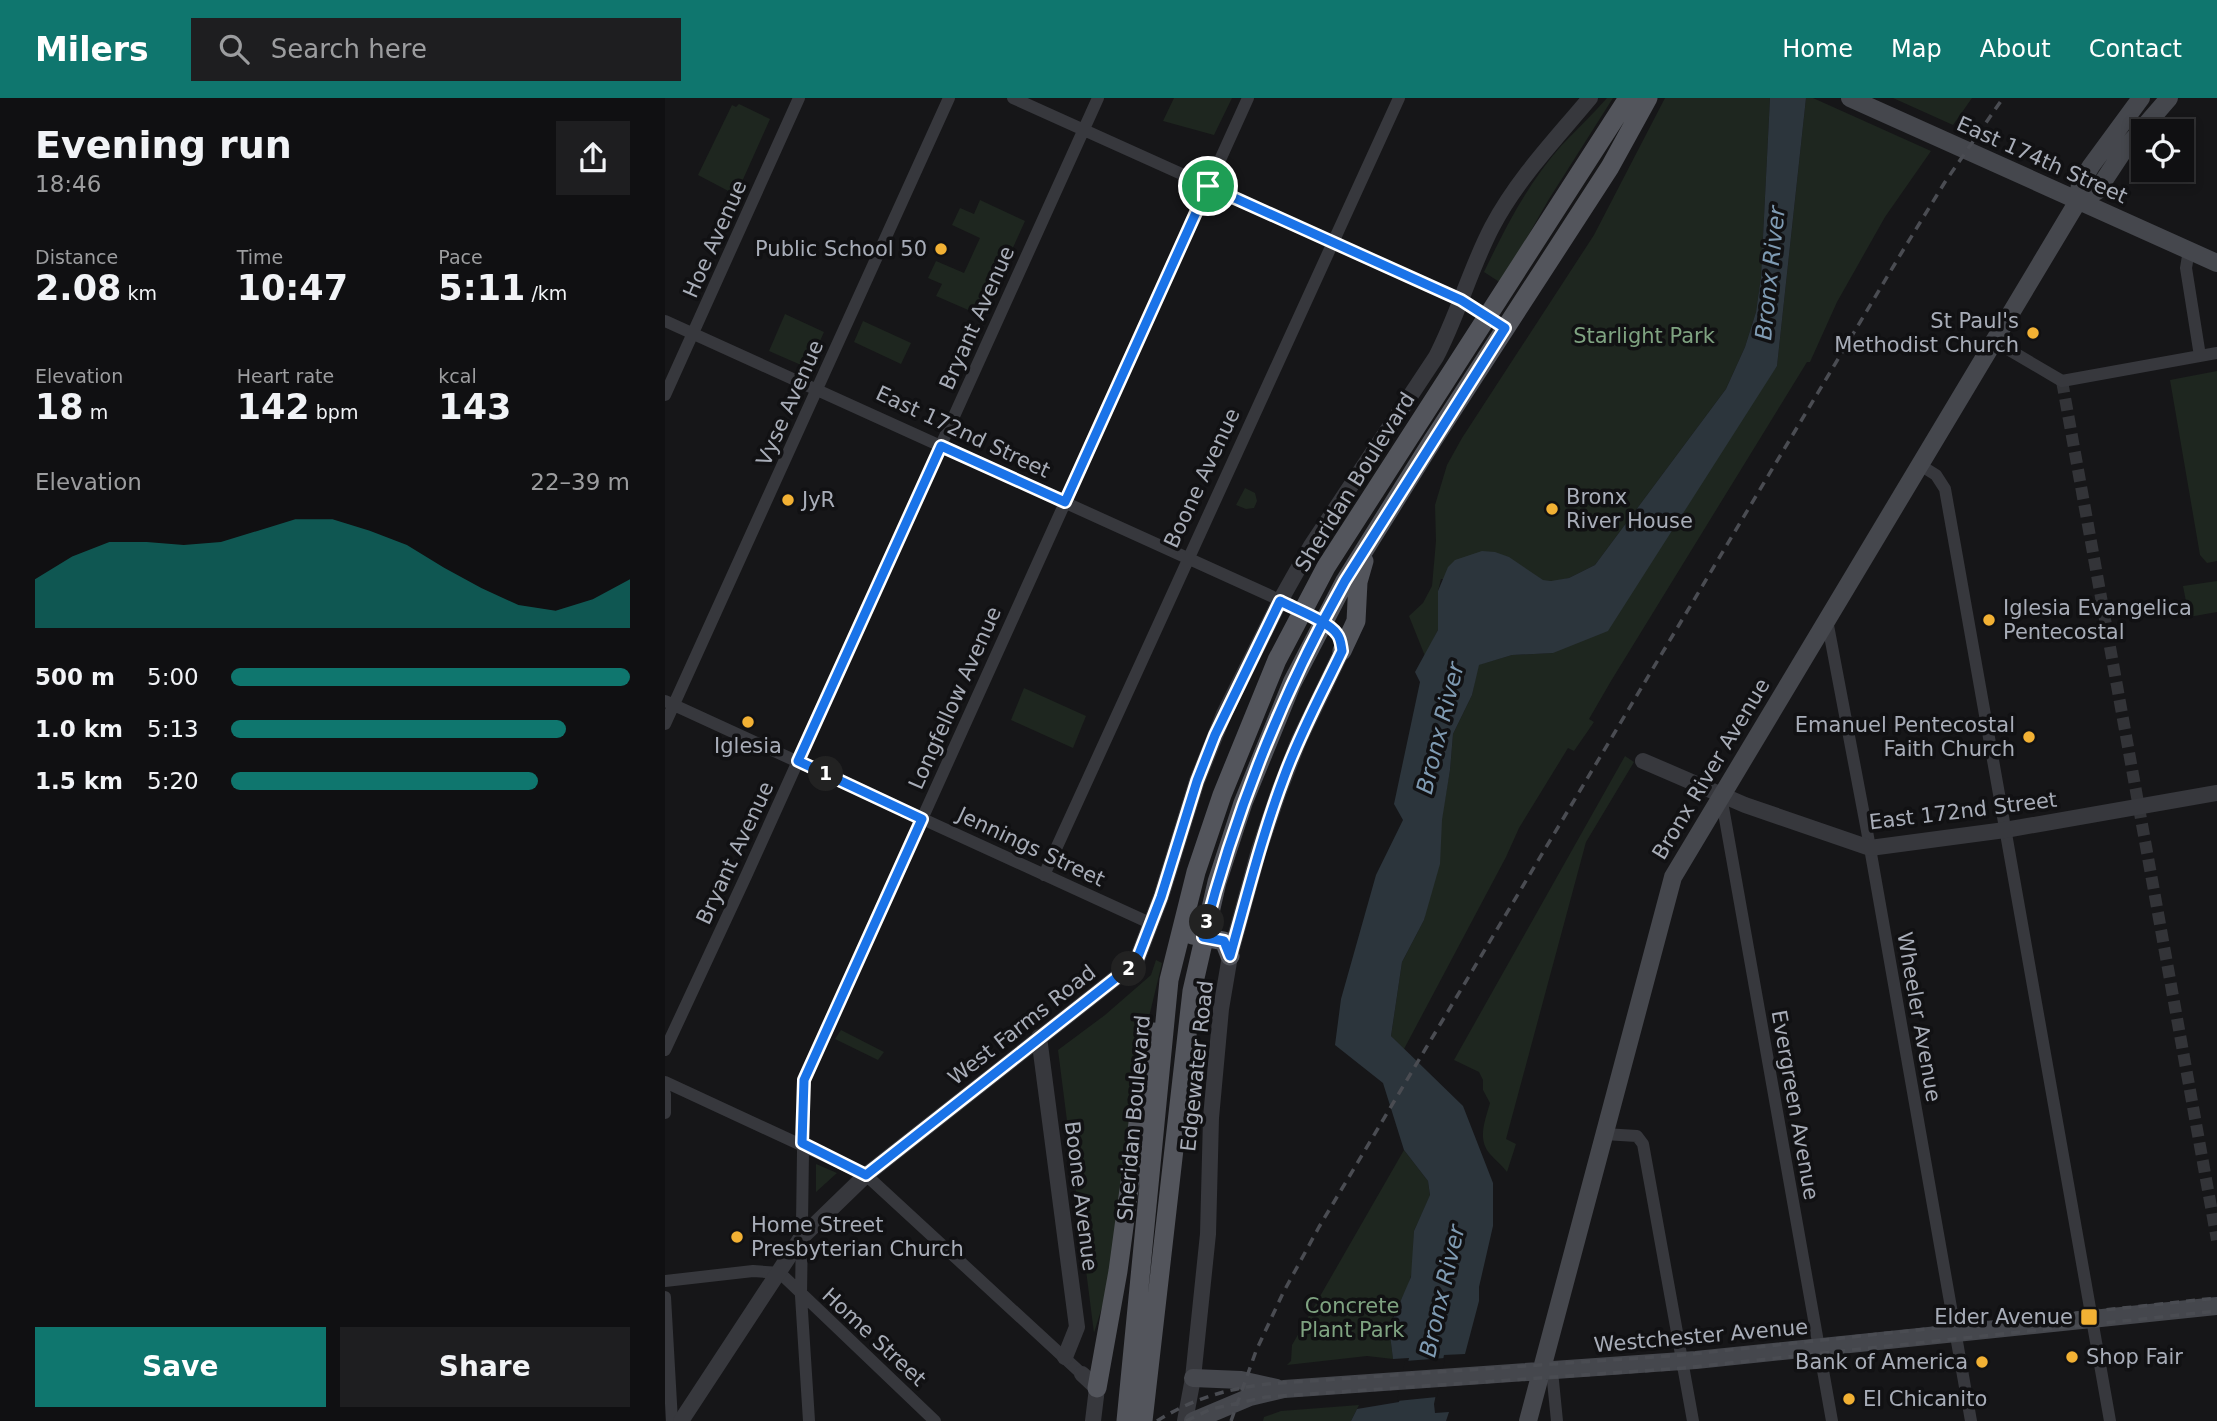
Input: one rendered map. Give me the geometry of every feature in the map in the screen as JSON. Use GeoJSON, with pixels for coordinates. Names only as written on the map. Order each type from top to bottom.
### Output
{"type":"FeatureCollection","features":[{"type":"Feature","properties":{"kind":"main road","name":"Sheridan Boulevard"},"geometry":{"type":"LineString","coordinates":[[1126,1421],[1169,980],[1196,872],[1222,795],[1266,685],[1302,613],[1353,524],[1627,98]]}},
{"type":"Feature","properties":{"kind":"main road","name":"Sheridan Boulevard"},"geometry":{"type":"LineString","coordinates":[[1143,1421],[1192,991],[1217,883],[1244,803],[1284,701],[1322,622],[1370,540],[1609,167],[1648,98]]}},
{"type":"Feature","properties":{"kind":"main road","name":"East 174th Street"},"geometry":{"type":"LineString","coordinates":[[1850,98],[2217,263]]}},
{"type":"Feature","properties":{"kind":"main road","name":"Bronx River Avenue"},"geometry":{"type":"LineString","coordinates":[[1528,1421],[1547,1371],[1604,1134],[1670,883],[2078,201],[2080,184],[2141,98]]}},
{"type":"Feature","properties":{"kind":"main road","name":"Bronx River Avenue"},"geometry":{"type":"LineString","coordinates":[[2078,201],[2097,191],[2124,150],[2169,98]]}},
{"type":"Feature","properties":{"kind":"main road"},"geometry":{"type":"LineString","coordinates":[[1342,651],[1355,625],[1357,582],[1370,540]]}},
{"type":"Feature","properties":{"kind":"main road"},"geometry":{"type":"LineString","coordinates":[[1181,932],[1224,941],[1230,956]]}},
{"type":"Feature","properties":{"kind":"main road"},"geometry":{"type":"LineString","coordinates":[[1097,1388],[1120,1261],[1144,1083],[1152,1038],[1169,980]]}},
{"type":"Feature","properties":{"kind":"main road","name":"Westchester Avenue"},"geometry":{"type":"LineString","coordinates":[[1193,1420],[1273,1389],[1683,1362],[2217,1306]]}},
{"type":"Feature","properties":{"kind":"main road"},"geometry":{"type":"LineString","coordinates":[[1193,1378],[1241,1380],[1273,1389]]}},
{"type":"Feature","properties":{"kind":"street","name":"Hoe Avenue"},"geometry":{"type":"LineString","coordinates":[[665,395],[799,98]]}},
{"type":"Feature","properties":{"kind":"street","name":"Vyse Avenue"},"geometry":{"type":"LineString","coordinates":[[665,724],[669,702],[817,389],[949,98]]}},
{"type":"Feature","properties":{"kind":"street"},"geometry":{"type":"LineString","coordinates":[[1013,98],[1461,300],[1505,328]]}},
{"type":"Feature","properties":{"kind":"street","name":"Bryant Avenue"},"geometry":{"type":"LineString","coordinates":[[665,1050],[1098,98]]}},
{"type":"Feature","properties":{"kind":"street","name":"Longfellow Avenue"},"geometry":{"type":"LineString","coordinates":[[809,1421],[801,1296],[804,1080],[1248,98]]}},
{"type":"Feature","properties":{"kind":"street","name":"Boone Avenue"},"geometry":{"type":"LineString","coordinates":[[1044,875],[1398,98]]}},
{"type":"Feature","properties":{"kind":"street","name":"West Farms Road"},"geometry":{"type":"LineString","coordinates":[[681,1421],[801,1238],[866,1175],[1132,966],[1141,953],[1206,756],[1280,601],[1336,506],[1436,357],[1481,250],[1503,208],[1544,150],[1590,98]]}},
{"type":"Feature","properties":{"kind":"street"},"geometry":{"type":"LineString","coordinates":[[2189,250],[2186,268],[2200,356]]}},
{"type":"Feature","properties":{"kind":"street","name":"East 172nd Street"},"geometry":{"type":"LineString","coordinates":[[665,321],[1280,601],[1322,622],[1337,633],[1342,651]]}},
{"type":"Feature","properties":{"kind":"street"},"geometry":{"type":"LineString","coordinates":[[1994,341],[2062,381],[2217,353]]}},
{"type":"Feature","properties":{"kind":"street"},"geometry":{"type":"LineString","coordinates":[[1920,465],[1936,475],[1945,489],[2110,1421]]}},
{"type":"Feature","properties":{"kind":"street","name":"Wheeler Avenue"},"geometry":{"type":"LineString","coordinates":[[1826,620],[1870,848],[1971,1421]]}},
{"type":"Feature","properties":{"kind":"street","name":"Edgewater Road"},"geometry":{"type":"LineString","coordinates":[[1193,1420],[1193,1378],[1209,1223],[1212,1101],[1221,1009],[1230,956],[1262,840],[1285,775],[1342,651]]}},
{"type":"Feature","properties":{"kind":"street","name":"Jennings Street"},"geometry":{"type":"LineString","coordinates":[[669,702],[1152,924]]}},
{"type":"Feature","properties":{"kind":"street","name":"East 172nd Street"},"geometry":{"type":"LineString","coordinates":[[1643,761],[1721,796],[1870,848],[2005,830],[2217,793]]}},
{"type":"Feature","properties":{"kind":"street","name":"Evergreen Avenue"},"geometry":{"type":"LineString","coordinates":[[1721,796],[1832,1421]]}},
{"type":"Feature","properties":{"kind":"street","name":"Boone Avenue"},"geometry":{"type":"LineString","coordinates":[[1039,1037],[1077,1327],[1073,1343],[1065,1357]]}},
{"type":"Feature","properties":{"kind":"street"},"geometry":{"type":"LineString","coordinates":[[665,1082],[802,1143],[866,1175],[1097,1388],[1093,1421]]}},
{"type":"Feature","properties":{"kind":"street"},"geometry":{"type":"LineString","coordinates":[[665,1094],[665,1113]]}},
{"type":"Feature","properties":{"kind":"street"},"geometry":{"type":"LineString","coordinates":[[1604,1134],[1637,1136],[1643,1144],[1693,1421]]}},
{"type":"Feature","properties":{"kind":"street"},"geometry":{"type":"LineString","coordinates":[[665,1281],[753,1271],[780,1273]]}},
{"type":"Feature","properties":{"kind":"street","name":"Home Street"},"geometry":{"type":"LineString","coordinates":[[780,1273],[801,1296],[935,1421]]}},
{"type":"Feature","properties":{"kind":"street"},"geometry":{"type":"LineString","coordinates":[[665,1297],[671,1421]]}},
{"type":"Feature","properties":{"kind":"street"},"geometry":{"type":"LineString","coordinates":[[1547,1371],[1557,1421]]}},
{"type":"Feature","properties":{"kind":"green space"},"geometry":{"type":"Polygon","coordinates":[[[1174,98],[1232,98],[1214,135],[1163,121],[1174,98]]]}},
{"type":"Feature","properties":{"kind":"green space"},"geometry":{"type":"Polygon","coordinates":[[[1607,98],[1613,98],[1549,199],[1501,283],[1484,272],[1518,206],[1549,160],[1607,98]]]}},
{"type":"Feature","properties":{"kind":"green space","name":"Starlight Park"},"geometry":{"type":"Polygon","coordinates":[[[1665,98],[1770,98],[1761,277],[1756,312],[1745,347],[1726,389],[1595,565],[1557,581],[1441,579],[1438,591],[1438,630],[1425,656],[1409,616],[1423,603],[1432,586],[1436,541],[1435,505],[1447,465],[1594,235],[1665,98]]]}},
{"type":"Feature","properties":{"kind":"green space","name":"Starlight Park"},"geometry":{"type":"Polygon","coordinates":[[[1806,98],[1813,98],[1931,151],[1885,217],[1837,302],[1810,362],[1807,362],[1611,681],[1589,719],[1594,722],[1574,751],[1568,748],[1519,828],[1404,1049],[1391,1036],[1402,962],[1424,920],[1450,770],[1453,734],[1472,695],[1478,665],[1512,655],[1553,653],[1777,366],[1806,98]]]}},
{"type":"Feature","properties":{"kind":"green space"},"geometry":{"type":"Polygon","coordinates":[[[1893,98],[1972,98],[1953,125],[1893,98]]]}},
{"type":"Feature","properties":{"kind":"green space"},"geometry":{"type":"Polygon","coordinates":[[[739,104],[770,119],[736,195],[698,175],[732,105],[736,107],[739,104]]]}},
{"type":"Feature","properties":{"kind":"green space"},"geometry":{"type":"Polygon","coordinates":[[[980,200],[1025,221],[982,316],[936,296],[942,284],[928,278],[936,261],[964,273],[980,238],[952,225],[960,208],[974,214],[980,200]]]}},
{"type":"Feature","properties":{"kind":"green space"},"geometry":{"type":"Polygon","coordinates":[[[785,314],[824,332],[808,368],[769,351],[785,314]]]}},
{"type":"Feature","properties":{"kind":"green space"},"geometry":{"type":"Polygon","coordinates":[[[863,321],[911,343],[901,364],[854,342],[863,321]]]}},
{"type":"Feature","properties":{"kind":"green space"},"geometry":{"type":"Polygon","coordinates":[[[2217,371],[2217,561],[2207,563],[2200,555],[2170,380],[2217,371]]]}},
{"type":"Feature","properties":{"kind":"green space"},"geometry":{"type":"Polygon","coordinates":[[[1245,488],[1255,493],[1257,501],[1254,508],[1246,509],[1236,505],[1245,488]]]}},
{"type":"Feature","properties":{"kind":"green space"},"geometry":{"type":"Polygon","coordinates":[[[2217,581],[2217,612],[2189,617],[2183,586],[2217,581]]]}},
{"type":"Feature","properties":{"kind":"green space"},"geometry":{"type":"Polygon","coordinates":[[[1024,688],[1086,716],[1073,748],[1011,720],[1024,688]]]}},
{"type":"Feature","properties":{"kind":"green space"},"geometry":{"type":"Polygon","coordinates":[[[1625,756],[1634,762],[1586,842],[1506,1139],[1516,1144],[1507,1172],[1490,1154],[1484,1142],[1483,1130],[1490,1103],[1483,1090],[1483,1080],[1479,1072],[1454,1060],[1625,756]]]}},
{"type":"Feature","properties":{"kind":"green space"},"geometry":{"type":"Polygon","coordinates":[[[1156,960],[1162,963],[1142,1046],[1106,1294],[1094,1333],[1058,1050],[1105,1015],[1151,975],[1156,960]]]}},
{"type":"Feature","properties":{"kind":"green space"},"geometry":{"type":"Polygon","coordinates":[[[841,1030],[884,1052],[878,1060],[835,1039],[841,1030]]]}},
{"type":"Feature","properties":{"kind":"green space","name":"Concrete Plant Park"},"geometry":{"type":"Polygon","coordinates":[[[1404,1150],[1428,1181],[1430,1196],[1414,1231],[1413,1268],[1408,1287],[1391,1323],[1393,1359],[1367,1356],[1287,1365],[1291,1361],[1292,1345],[1404,1150]]]}},
{"type":"Feature","properties":{"kind":"green space"},"geometry":{"type":"Polygon","coordinates":[[[816,1164],[837,1173],[816,1192],[816,1164]]]}},
{"type":"Feature","properties":{"kind":"green space","name":"Concrete Plant Park"},"geometry":{"type":"Polygon","coordinates":[[[1359,1405],[1351,1421],[1263,1421],[1264,1417],[1281,1411],[1359,1405]]]}},
{"type":"Feature","properties":{"kind":"water","name":"Bronx River"},"geometry":{"type":"Polygon","coordinates":[[[1770,98],[1806,98],[1777,366],[1608,631],[1553,653],[1512,655],[1479,665],[1472,695],[1453,734],[1442,820],[1440,864],[1424,920],[1402,962],[1391,1036],[1463,1106],[1493,1183],[1493,1226],[1479,1287],[1479,1301],[1465,1354],[1444,1355],[1434,1404],[1435,1413],[1449,1412],[1446,1421],[1351,1421],[1357,1409],[1399,1402],[1409,1358],[1393,1359],[1391,1323],[1411,1277],[1414,1231],[1430,1195],[1428,1181],[1404,1150],[1383,1083],[1335,1045],[1341,999],[1376,875],[1403,820],[1394,804],[1420,682],[1415,672],[1438,630],[1438,591],[1448,567],[1455,560],[1482,551],[1509,557],[1543,580],[1551,581],[1569,578],[1595,565],[1726,389],[1745,347],[1756,312],[1761,277],[1770,98]]]}},
{"type":"Feature","properties":{"kind":"pier"},"geometry":{"type":"Polygon","coordinates":[[[1445,1358],[1437,1397],[1397,1401],[1405,1361],[1445,1358]]]}},
{"type":"Feature","properties":{"kind":"tunnel"},"geometry":{"type":"LineString","coordinates":[[2062,381],[2217,1240]]}},
{"type":"Feature","properties":{"kind":"railway"},"geometry":{"type":"LineString","coordinates":[[1231,1421],[1256,1351],[1283,1293],[1319,1227],[1905,247],[1945,182],[2003,98]]}},
{"type":"Feature","properties":{"kind":"railway"},"geometry":{"type":"LineString","coordinates":[[1157,1421],[1210,1396],[1267,1384],[1683,1355],[2217,1298]]}},
{"type":"Feature","properties":{"kind":"railway"},"geometry":{"type":"LineString","coordinates":[[1186,1421],[1211,1409],[1266,1397],[1683,1368],[2217,1311]]}},
{"type":"Feature","properties":{"kind":"place","name":"Public School 50"},"geometry":{"type":"Point","coordinates":[941,249]}},
{"type":"Feature","properties":{"kind":"place","name":"St Paul's Methodist Church"},"geometry":{"type":"Point","coordinates":[2033,333]}},
{"type":"Feature","properties":{"kind":"place","name":"JyR"},"geometry":{"type":"Point","coordinates":[788,500]}},
{"type":"Feature","properties":{"kind":"place","name":"Bronx River House"},"geometry":{"type":"Point","coordinates":[1552,509]}},
{"type":"Feature","properties":{"kind":"place","name":"Iglesia Evangelica Pentecostal"},"geometry":{"type":"Point","coordinates":[1989,620]}},
{"type":"Feature","properties":{"kind":"place","name":"Iglesia"},"geometry":{"type":"Point","coordinates":[748,722]}},
{"type":"Feature","properties":{"kind":"place","name":"Emanuel Pentecostal Faith Church"},"geometry":{"type":"Point","coordinates":[2029,737]}},
{"type":"Feature","properties":{"kind":"place","name":"Home Street Presbyterian Church"},"geometry":{"type":"Point","coordinates":[737,1237]}},
{"type":"Feature","properties":{"kind":"place","name":"Elder Avenue"},"geometry":{"type":"Point","coordinates":[2089,1317]}},
{"type":"Feature","properties":{"kind":"place","name":"Shop Fair"},"geometry":{"type":"Point","coordinates":[2072,1357]}},
{"type":"Feature","properties":{"kind":"place","name":"Bank of America"},"geometry":{"type":"Point","coordinates":[1982,1362]}},
{"type":"Feature","properties":{"kind":"place","name":"El Chicanito"},"geometry":{"type":"Point","coordinates":[1849,1399]}},
{"type":"Feature","properties":{"kind":"route"},"geometry":{"type":"LineString","coordinates":[[1208,186],[1065,502],[941,446],[798,761],[922,819],[804,1080],[802,1143],[866,1175],[1136,962],[1161,897],[1197,781],[1215,735],[1280,601],[1322,622],[1333,629],[1337,633],[1342,651],[1285,775],[1259,850],[1230,956],[1224,941],[1203,937],[1230,842],[1292,683],[1322,622],[1345,581],[1505,328],[1461,300],[1208,186]]}}]}
